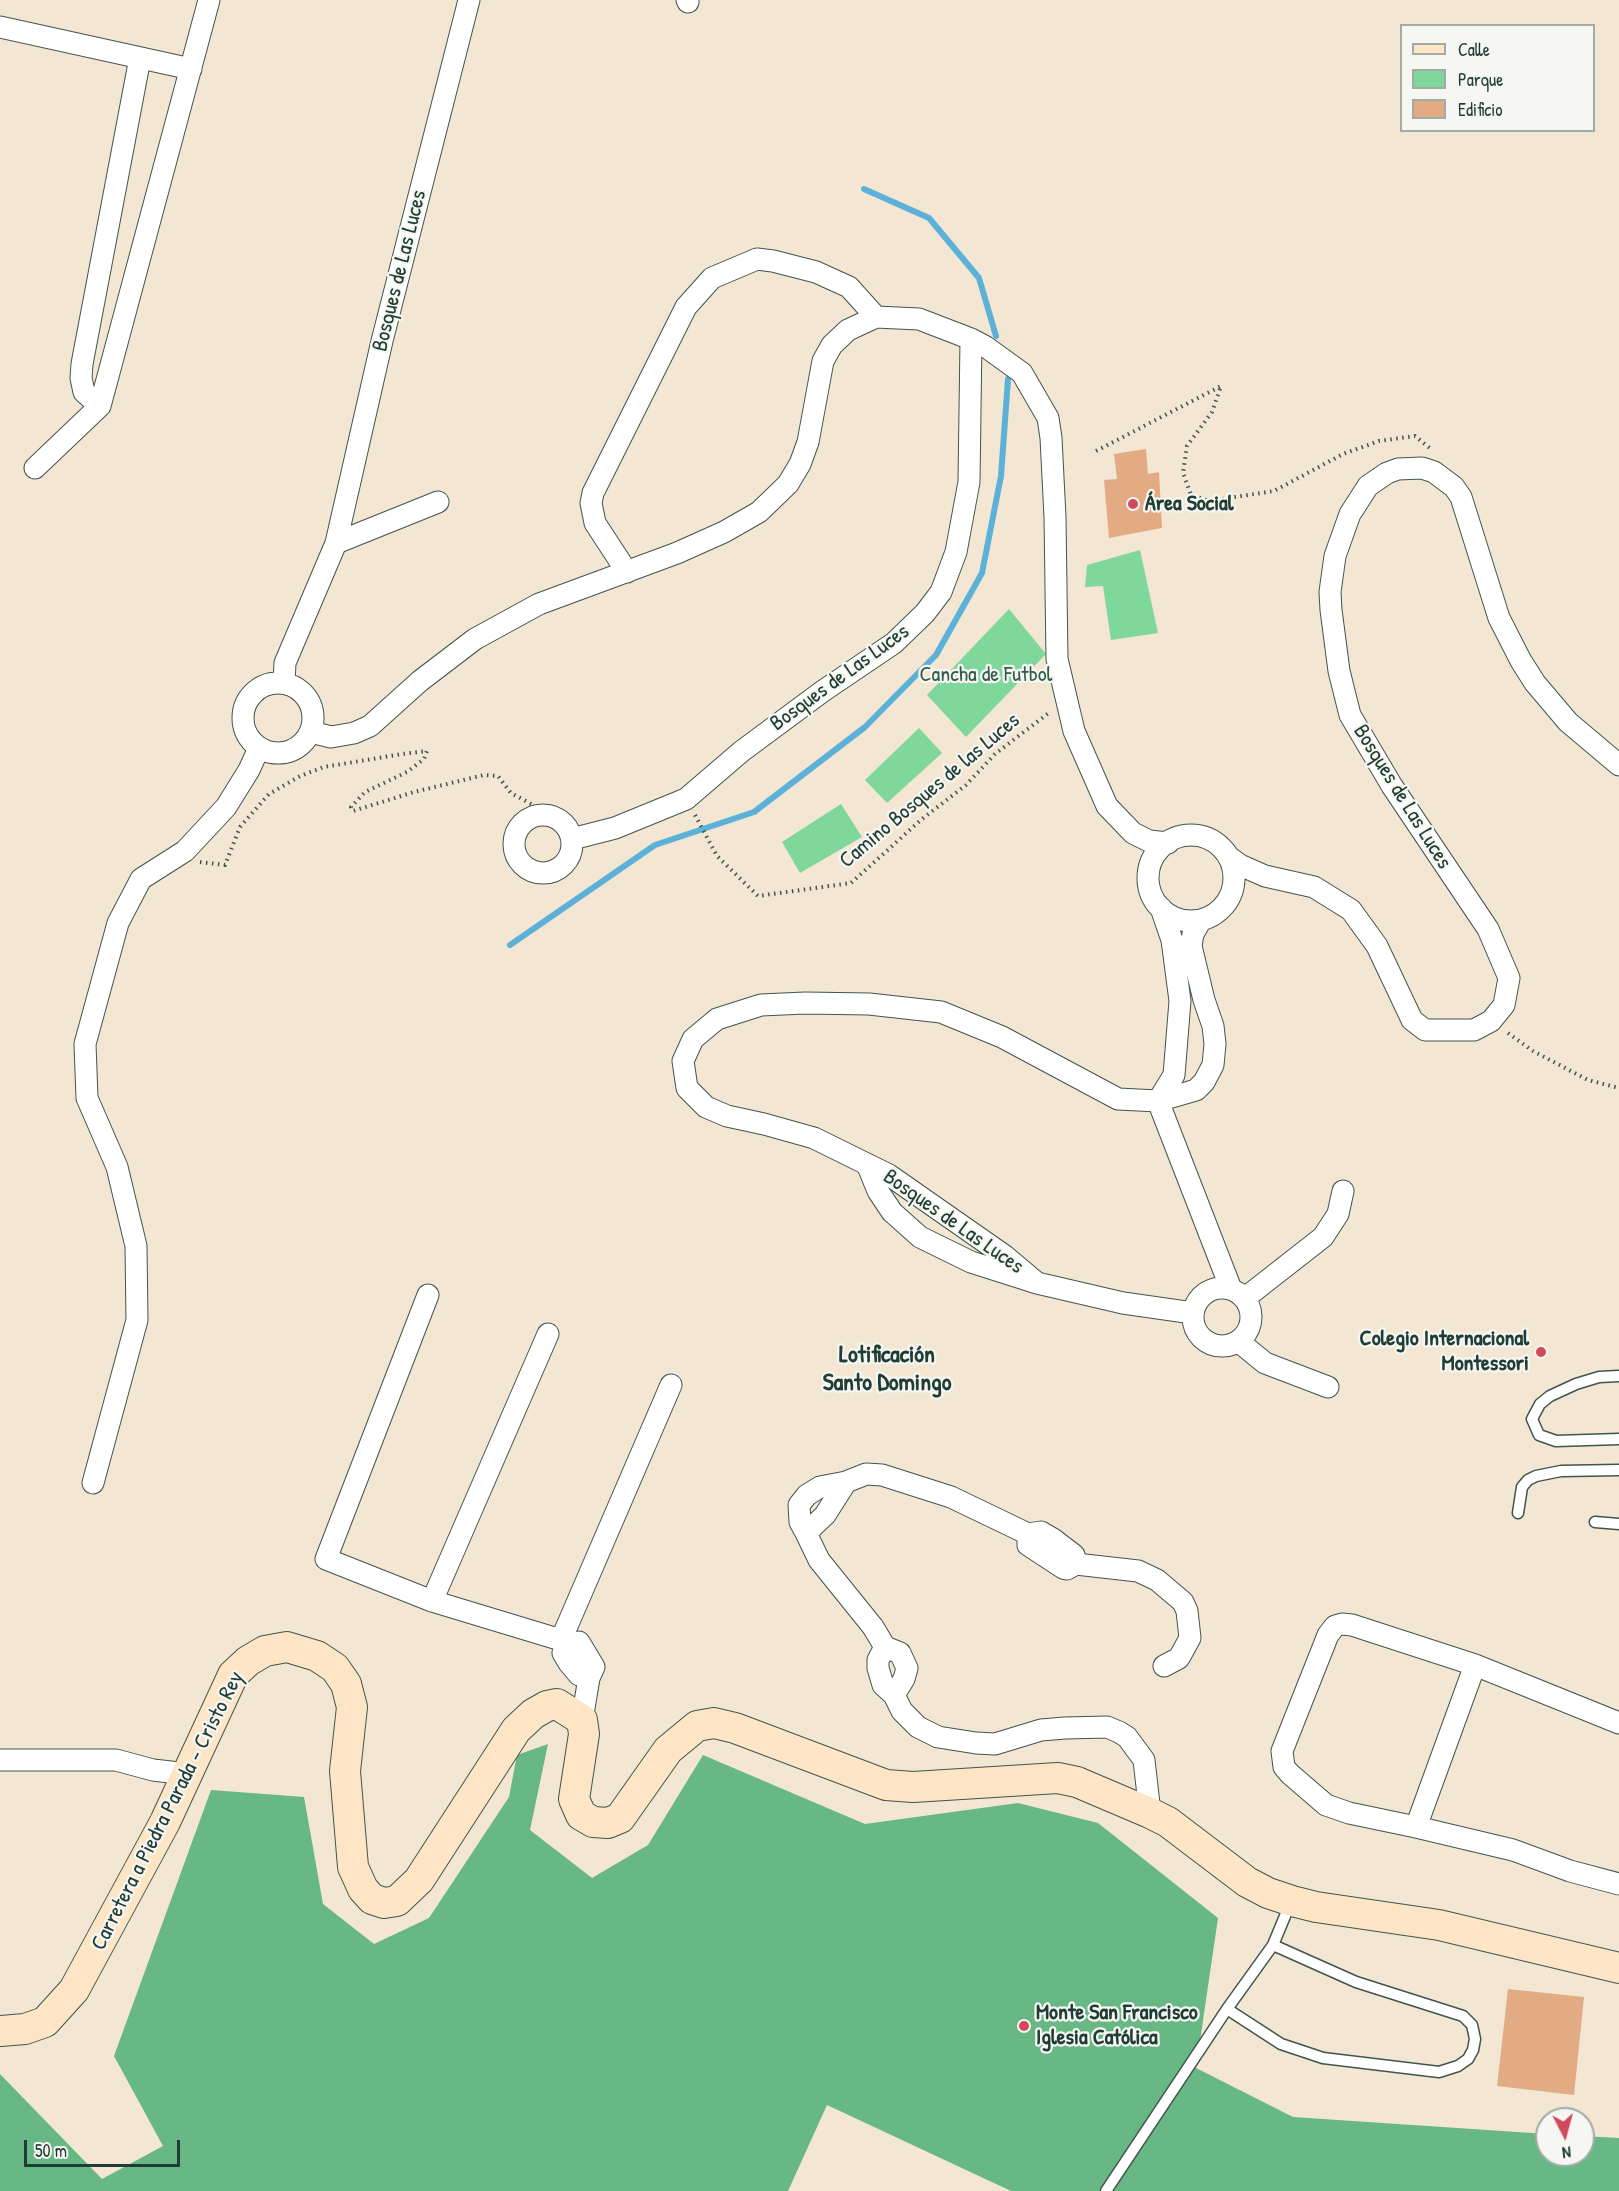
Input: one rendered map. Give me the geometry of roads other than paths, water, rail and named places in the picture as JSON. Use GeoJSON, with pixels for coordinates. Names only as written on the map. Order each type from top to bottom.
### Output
{"type":"FeatureCollection","features":[{"type":"Feature","properties":{"kind":"main road","name":"Carretera a Piedra Parada - Cristo Rey"},"geometry":{"type":"LineString","coordinates":[[0,2031],[24,2029],[45,2022],[74,1990],[165,1822],[233,1675],[248,1661],[265,1651],[287,1647],[317,1656],[335,1668],[346,1684],[352,1707],[345,1771],[353,1867],[363,1889],[372,1899],[384,1903],[397,1901],[419,1880],[516,1730],[533,1714],[546,1706],[557,1704],[582,1720]]}},
{"type":"Feature","properties":{"kind":"main road"},"geometry":{"type":"LineString","coordinates":[[582,1720],[584,1734],[574,1799],[581,1815],[593,1822],[608,1823],[620,1818],[668,1750],[682,1736],[697,1726],[714,1723],[735,1728],[886,1785],[913,1787],[1058,1778],[1077,1782],[1168,1822],[1247,1882],[1268,1893],[1316,1907],[1439,1925],[1619,1968]]}},
{"type":"Feature","properties":{"kind":"street"},"geometry":{"type":"LineString","coordinates":[[35,468],[100,405],[209,0]]}},
{"type":"Feature","properties":{"kind":"street","name":"Bosques de Las Luces"},"geometry":{"type":"LineString","coordinates":[[284,683],[285,663],[336,543],[382,341],[469,0]]}},
{"type":"Feature","properties":{"kind":"street"},"geometry":{"type":"LineString","coordinates":[[0,27],[191,69]]}},
{"type":"Feature","properties":{"kind":"street"},"geometry":{"type":"LineString","coordinates":[[100,405],[84,392],[81,378],[82,364],[140,58]]}},
{"type":"Feature","properties":{"kind":"street"},"geometry":{"type":"LineString","coordinates":[[627,572],[595,523],[591,503],[593,493],[686,307],[712,278],[757,259],[773,261],[816,272],[849,287],[876,317]]}},
{"type":"Feature","properties":{"kind":"street"},"geometry":{"type":"LineString","coordinates":[[311,732],[331,737],[354,733],[370,726],[420,681],[475,639],[539,604],[627,572],[724,532],[759,512],[788,484],[801,464],[808,442],[823,361],[832,345],[848,330],[876,317],[919,319],[971,339],[1022,373],[1048,418],[1055,517],[1057,659],[1074,731],[1107,806],[1133,833],[1149,841],[1168,843]]}},
{"type":"Feature","properties":{"kind":"street","name":"Bosques de Las Luces"},"geometry":{"type":"LineString","coordinates":[[572,839],[615,828],[686,799],[742,750],[894,643],[926,613],[941,592],[956,552],[969,482],[971,339]]}},
{"type":"Feature","properties":{"kind":"street","name":"Bosques de Las Luces"},"geometry":{"type":"LineString","coordinates":[[1280,879],[1314,887],[1351,910],[1377,946],[1412,1020],[1425,1030],[1474,1030],[1491,1021],[1504,1005],[1509,978],[1488,929],[1392,786],[1350,715],[1339,671],[1330,592],[1335,556],[1350,514],[1368,486],[1387,472],[1422,468],[1434,472],[1454,487],[1461,497],[1499,618],[1521,662],[1534,683],[1568,722],[1619,765]]}},
{"type":"Feature","properties":{"kind":"street"},"geometry":{"type":"LineString","coordinates":[[336,543],[438,502]]}},
{"type":"Feature","properties":{"kind":"street"},"geometry":{"type":"LineString","coordinates":[[275,682],[296,687],[308,698],[313,709],[314,720],[311,732],[300,746],[293,750],[281,753],[268,752],[250,740],[243,726],[245,705],[263,685],[275,682]]}},
{"type":"Feature","properties":{"kind":"street"},"geometry":{"type":"LineString","coordinates":[[93,1483],[136,1320],[136,1246],[117,1167],[87,1098],[85,1044],[118,924],[141,879],[185,851],[226,807],[249,770],[259,748]]}},
{"type":"Feature","properties":{"kind":"street"},"geometry":{"type":"LineString","coordinates":[[544,815],[562,822],[572,839],[569,857],[563,865],[556,870],[538,873],[521,864],[514,848],[514,838],[518,829],[533,816],[544,815]]}},
{"type":"Feature","properties":{"kind":"street"},"geometry":{"type":"LineString","coordinates":[[1133,833],[1149,871]]}},
{"type":"Feature","properties":{"kind":"street"},"geometry":{"type":"LineString","coordinates":[[1238,1294],[1223,1287],[1206,1292],[1200,1298],[1193,1313],[1197,1331],[1211,1344],[1230,1345],[1238,1341],[1246,1335],[1252,1316],[1250,1307],[1238,1294],[1158,1101],[1174,1075],[1180,1001],[1172,940],[1161,908],[1153,897],[1149,884],[1149,871],[1153,858],[1162,847],[1186,836],[1200,836],[1211,840],[1229,857],[1252,872],[1280,879]]}},
{"type":"Feature","properties":{"kind":"street"},"geometry":{"type":"LineString","coordinates":[[1228,899],[1234,880],[1229,857]]}},
{"type":"Feature","properties":{"kind":"street"},"geometry":{"type":"LineString","coordinates":[[1161,908],[1186,921],[1201,920],[1214,914],[1228,899],[1250,886],[1280,879]]}},
{"type":"Feature","properties":{"kind":"street","name":"Bosques de Las Luces"},"geometry":{"type":"LineString","coordinates":[[1037,1283],[1005,1256],[889,1175],[814,1138],[727,1116],[706,1107],[687,1088],[683,1061],[693,1039],[717,1019],[761,1005],[869,1004],[941,1012],[1002,1037],[1118,1099],[1158,1101],[1196,1090],[1204,1082],[1213,1065],[1215,1044],[1213,1026],[1191,946],[1196,927],[1201,920]]}},
{"type":"Feature","properties":{"kind":"street","name":"Bosques de Las Luces"},"geometry":{"type":"LineString","coordinates":[[867,1164],[878,1191],[892,1212],[920,1237],[971,1262],[1037,1283],[1123,1304],[1193,1313]]}},
{"type":"Feature","properties":{"kind":"street"},"geometry":{"type":"LineString","coordinates":[[1238,1294],[1323,1237],[1338,1214],[1343,1191]]}},
{"type":"Feature","properties":{"kind":"street"},"geometry":{"type":"LineString","coordinates":[[428,1295],[326,1559],[432,1601],[564,1642]]}},
{"type":"Feature","properties":{"kind":"street"},"geometry":{"type":"LineString","coordinates":[[432,1601],[548,1334]]}},
{"type":"Feature","properties":{"kind":"street"},"geometry":{"type":"LineString","coordinates":[[1238,1341],[1265,1363],[1328,1387]]}},
{"type":"Feature","properties":{"kind":"street"},"geometry":{"type":"LineString","coordinates":[[582,1720],[590,1678],[576,1673],[563,1653],[564,1642],[671,1385]]}},
{"type":"Feature","properties":{"kind":"street"},"geometry":{"type":"LineString","coordinates":[[1150,1813],[1143,1760],[1127,1737],[1107,1727],[1041,1730],[995,1744],[938,1737],[918,1727],[902,1712],[894,1695],[883,1685],[878,1660],[885,1647],[873,1627],[819,1560],[798,1512],[799,1505],[807,1495],[820,1487],[846,1482],[866,1474],[882,1475],[951,1497],[1028,1534],[1041,1532],[1074,1555],[1076,1564],[1138,1571],[1157,1580],[1183,1602],[1187,1611],[1190,1638],[1179,1658],[1164,1666]]}},
{"type":"Feature","properties":{"kind":"street"},"geometry":{"type":"LineString","coordinates":[[1619,1723],[1475,1665],[1352,1625],[1342,1624],[1335,1626],[1328,1635],[1282,1751],[1284,1767],[1304,1788],[1326,1805],[1349,1813],[1513,1850],[1570,1871],[1619,1884]]}},
{"type":"Feature","properties":{"kind":"street"},"geometry":{"type":"LineString","coordinates":[[1416,1827],[1475,1665]]}},
{"type":"Feature","properties":{"kind":"street"},"geometry":{"type":"LineString","coordinates":[[0,1760],[116,1760],[153,1770],[188,1774]]}},
{"type":"Feature","properties":{"kind":"lane"},"geometry":{"type":"LineString","coordinates":[[1619,1376],[1599,1377],[1575,1384],[1550,1396],[1540,1404],[1532,1419],[1539,1435],[1556,1441],[1619,1439]]}},
{"type":"Feature","properties":{"kind":"lane"},"geometry":{"type":"LineString","coordinates":[[1518,1513],[1522,1487],[1536,1476],[1561,1472],[1619,1470]]}},
{"type":"Feature","properties":{"kind":"lane"},"geometry":{"type":"LineString","coordinates":[[1595,1522],[1619,1524]]}},
{"type":"Feature","properties":{"kind":"lane"},"geometry":{"type":"LineString","coordinates":[[1106,2191],[1227,2009],[1273,1945],[1292,1901]]}},
{"type":"Feature","properties":{"kind":"lane"},"geometry":{"type":"LineString","coordinates":[[1227,2009],[1281,2044],[1323,2058],[1439,2072],[1458,2066],[1468,2059],[1473,2050],[1475,2039],[1472,2025],[1463,2016],[1356,1982],[1273,1945]]}},
{"type":"Feature","properties":{"kind":"waterway"},"geometry":{"type":"LineString","coordinates":[[864,189],[929,218],[979,278],[996,336]]}},
{"type":"Feature","properties":{"kind":"waterway"},"geometry":{"type":"LineString","coordinates":[[510,945],[655,845],[754,812],[865,727],[936,655],[982,573],[1001,476],[1008,379]]}},
{"type":"Feature","properties":{"kind":"place","name":"Área Social"},"geometry":{"type":"Point","coordinates":[1133,504]}},
{"type":"Feature","properties":{"kind":"place","name":"Colegio Internacional Montessori"},"geometry":{"type":"Point","coordinates":[1541,1352]}},
{"type":"Feature","properties":{"kind":"place","name":"Monte San Francisco Iglesia Católica"},"geometry":{"type":"Point","coordinates":[1024,2026]}},
{"type":"Feature","properties":{"kind":"district","name":"Lotificación Santo Domingo"},"geometry":{"type":"Point","coordinates":[887,1370]}},
{"type":"Feature","properties":{"kind":"park label","name":"Cancha de Futbol"},"geometry":{"type":"Point","coordinates":[986,675]}}]}
